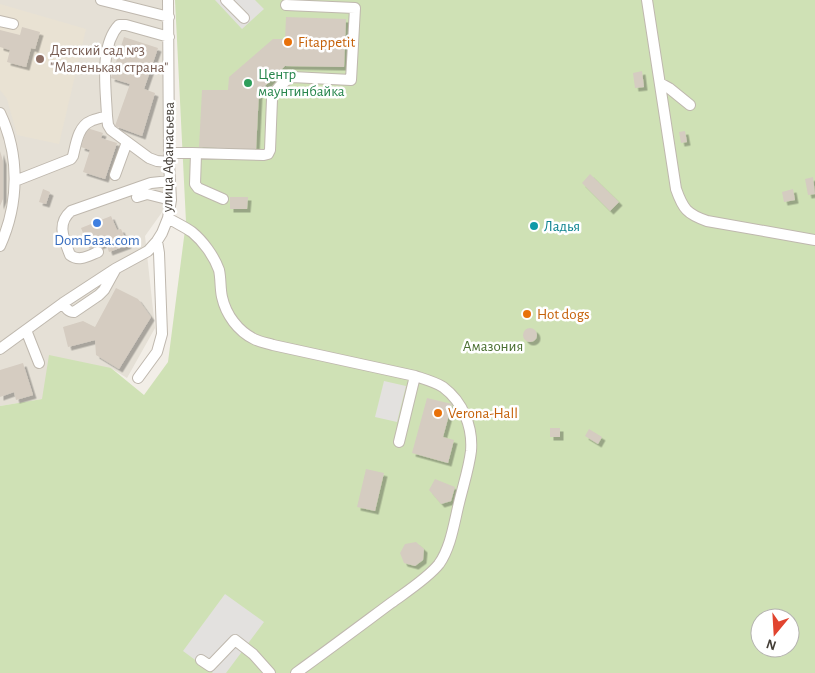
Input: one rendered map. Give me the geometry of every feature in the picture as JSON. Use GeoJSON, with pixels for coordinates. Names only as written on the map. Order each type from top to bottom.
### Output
{"type":"FeatureCollection","features":[{"type":"Feature","properties":{"kind":"street"},"geometry":{"type":"LineString","coordinates":[[101,0],[169,17]]}},
{"type":"Feature","properties":{"kind":"street","name":"улица Афанасьева"},"geometry":{"type":"LineString","coordinates":[[0,348],[63,303],[115,269],[148,251],[162,233],[168,218],[171,200],[168,0]]}},
{"type":"Feature","properties":{"kind":"street"},"geometry":{"type":"LineString","coordinates":[[226,0],[244,18]]}},
{"type":"Feature","properties":{"kind":"street"},"geometry":{"type":"LineString","coordinates":[[647,0],[676,189],[681,203],[694,216],[707,221],[815,240]]}},
{"type":"Feature","properties":{"kind":"street"},"geometry":{"type":"LineString","coordinates":[[169,37],[126,25],[120,25],[113,32],[105,58],[107,116],[111,130],[149,158],[157,161],[192,152],[196,154],[264,156],[270,150],[274,92],[286,80],[292,77],[351,80],[355,8],[286,5]]}},
{"type":"Feature","properties":{"kind":"street"},"geometry":{"type":"LineString","coordinates":[[0,20],[13,24]]}},
{"type":"Feature","properties":{"kind":"street"},"geometry":{"type":"LineString","coordinates":[[660,83],[690,105]]}},
{"type":"Feature","properties":{"kind":"street"},"geometry":{"type":"LineString","coordinates":[[0,113],[14,157],[15,181],[13,204],[0,246]]}},
{"type":"Feature","properties":{"kind":"street"},"geometry":{"type":"LineString","coordinates":[[15,181],[71,158],[84,126],[90,121],[107,116]]}},
{"type":"Feature","properties":{"kind":"street"},"geometry":{"type":"LineString","coordinates":[[114,175],[127,142]]}},
{"type":"Feature","properties":{"kind":"street"},"geometry":{"type":"LineString","coordinates":[[196,154],[195,184],[198,188],[223,199]]}},
{"type":"Feature","properties":{"kind":"street"},"geometry":{"type":"LineString","coordinates":[[98,252],[80,259],[70,255],[62,231],[62,222],[71,210],[151,183],[170,181]]}},
{"type":"Feature","properties":{"kind":"street"},"geometry":{"type":"LineString","coordinates":[[137,197],[147,194],[171,200]]}},
{"type":"Feature","properties":{"kind":"street"},"geometry":{"type":"LineString","coordinates":[[168,218],[191,232],[200,240],[212,256],[219,270],[224,307],[242,332],[273,345],[415,376],[442,387],[454,398],[465,414],[471,435],[471,451],[467,470],[446,552],[438,565],[430,574],[296,673]]}},
{"type":"Feature","properties":{"kind":"street"},"geometry":{"type":"LineString","coordinates":[[138,378],[157,352],[162,334],[157,241]]}},
{"type":"Feature","properties":{"kind":"street"},"geometry":{"type":"LineString","coordinates":[[26,330],[39,363]]}},
{"type":"Feature","properties":{"kind":"street"},"geometry":{"type":"LineString","coordinates":[[399,442],[415,376]]}},
{"type":"Feature","properties":{"kind":"street"},"geometry":{"type":"LineString","coordinates":[[201,660],[210,666],[235,640],[270,673]]}},
{"type":"Feature","properties":{"kind":"shaded area"},"geometry":{"type":"Polygon","coordinates":[[[0,0],[162,0],[165,208],[145,236],[155,328],[127,378],[111,368],[42,399],[0,406],[0,0]]]}},
{"type":"Feature","properties":{"kind":"shaded area"},"geometry":{"type":"Polygon","coordinates":[[[215,0],[255,0],[264,9],[242,29],[215,0]]]}},
{"type":"Feature","properties":{"kind":"shaded area","name":"Детский сад №3 \"Маленькая страна\""},"geometry":{"type":"Polygon","coordinates":[[[0,4],[86,29],[59,144],[17,135],[7,99],[0,90],[0,4]]]}},
{"type":"Feature","properties":{"kind":"shaded area"},"geometry":{"type":"Polygon","coordinates":[[[384,381],[406,386],[397,422],[375,417],[384,381]]]}},
{"type":"Feature","properties":{"kind":"shaded area"},"geometry":{"type":"Polygon","coordinates":[[[225,594],[264,622],[226,673],[213,673],[183,651],[225,594]]]}},
{"type":"Feature","properties":{"kind":"green space","name":"Амазония"},"geometry":{"type":"Polygon","coordinates":[[[175,0],[815,0],[815,673],[0,673],[0,406],[42,399],[49,355],[111,368],[144,395],[168,362],[186,222],[175,0]]]}},
{"type":"Feature","properties":{"kind":"building","name":"Центр маунтинбайка"},"geometry":{"type":"Polygon","coordinates":[[[286,17],[346,19],[344,67],[285,66],[259,92],[256,150],[199,147],[202,90],[228,90],[229,77],[273,39],[285,39],[286,17]]]}},
{"type":"Feature","properties":{"kind":"building"},"geometry":{"type":"Polygon","coordinates":[[[22,27],[40,32],[35,49],[31,48],[26,67],[7,62],[10,50],[0,47],[0,30],[20,35],[22,27]]]}},
{"type":"Feature","properties":{"kind":"building"},"geometry":{"type":"Polygon","coordinates":[[[124,37],[158,48],[144,89],[155,93],[142,136],[115,126],[130,84],[111,78],[124,37]]]}},
{"type":"Feature","properties":{"kind":"building"},"geometry":{"type":"Polygon","coordinates":[[[642,71],[644,87],[635,88],[633,73],[642,71]]]}},
{"type":"Feature","properties":{"kind":"building"},"geometry":{"type":"Polygon","coordinates":[[[87,128],[103,133],[101,138],[117,143],[105,179],[83,172],[90,150],[81,147],[87,128]]]}},
{"type":"Feature","properties":{"kind":"building"},"geometry":{"type":"Polygon","coordinates":[[[685,131],[687,142],[681,143],[679,132],[685,131]]]}},
{"type":"Feature","properties":{"kind":"building"},"geometry":{"type":"Polygon","coordinates":[[[0,151],[3,161],[3,199],[0,206],[0,151]]]}},
{"type":"Feature","properties":{"kind":"building"},"geometry":{"type":"Polygon","coordinates":[[[590,174],[619,202],[610,211],[582,183],[590,174]]]}},
{"type":"Feature","properties":{"kind":"building"},"geometry":{"type":"Polygon","coordinates":[[[813,177],[815,194],[808,195],[805,179],[813,177]]]}},
{"type":"Feature","properties":{"kind":"building"},"geometry":{"type":"Polygon","coordinates":[[[43,189],[50,192],[46,204],[39,202],[43,189]]]}},
{"type":"Feature","properties":{"kind":"building"},"geometry":{"type":"Polygon","coordinates":[[[793,189],[795,200],[784,202],[782,192],[793,189]]]}},
{"type":"Feature","properties":{"kind":"building"},"geometry":{"type":"Polygon","coordinates":[[[230,197],[248,197],[247,209],[230,209],[230,197]]]}},
{"type":"Feature","properties":{"kind":"building"},"geometry":{"type":"Polygon","coordinates":[[[111,216],[117,230],[121,229],[128,245],[109,252],[106,243],[90,250],[81,228],[111,216]]]}},
{"type":"Feature","properties":{"kind":"building"},"geometry":{"type":"Polygon","coordinates":[[[116,288],[138,299],[151,317],[119,369],[96,355],[95,340],[68,347],[63,327],[83,321],[95,327],[116,288]]]}},
{"type":"Feature","properties":{"kind":"building"},"geometry":{"type":"Polygon","coordinates":[[[530,328],[535,330],[537,335],[535,340],[530,342],[525,340],[523,335],[525,330],[530,328]]]}},
{"type":"Feature","properties":{"kind":"building"},"geometry":{"type":"Polygon","coordinates":[[[23,363],[33,395],[16,400],[14,392],[0,397],[0,370],[23,363]]]}},
{"type":"Feature","properties":{"kind":"building"},"geometry":{"type":"Polygon","coordinates":[[[427,398],[452,404],[443,437],[454,440],[448,463],[412,453],[427,398]]]}},
{"type":"Feature","properties":{"kind":"building"},"geometry":{"type":"Polygon","coordinates":[[[550,428],[560,428],[560,437],[550,437],[550,428]]]}},
{"type":"Feature","properties":{"kind":"building"},"geometry":{"type":"Polygon","coordinates":[[[589,429],[602,437],[598,444],[585,436],[589,429]]]}},
{"type":"Feature","properties":{"kind":"building"},"geometry":{"type":"Polygon","coordinates":[[[366,469],[384,473],[375,511],[357,507],[366,469]]]}},
{"type":"Feature","properties":{"kind":"building"},"geometry":{"type":"Polygon","coordinates":[[[435,479],[455,487],[451,501],[441,504],[429,490],[435,479]]]}},
{"type":"Feature","properties":{"kind":"building"},"geometry":{"type":"Polygon","coordinates":[[[416,542],[424,549],[423,560],[415,566],[404,563],[400,553],[405,544],[416,542]]]}},
{"type":"Feature","properties":{"kind":"place","name":"Fitappetit"},"geometry":{"type":"Point","coordinates":[288,42]}},
{"type":"Feature","properties":{"kind":"place","name":"Детский сад №3 \"Маленькая страна\""},"geometry":{"type":"Point","coordinates":[40,59]}},
{"type":"Feature","properties":{"kind":"place","name":"Центр маунтинбайка"},"geometry":{"type":"Point","coordinates":[248,83]}},
{"type":"Feature","properties":{"kind":"place","name":"DomБаза.com"},"geometry":{"type":"Point","coordinates":[97,223]}},
{"type":"Feature","properties":{"kind":"place","name":"Ладья"},"geometry":{"type":"Point","coordinates":[534,226]}},
{"type":"Feature","properties":{"kind":"place","name":"Hot dogs"},"geometry":{"type":"Point","coordinates":[527,314]}},
{"type":"Feature","properties":{"kind":"place","name":"Verona-Hall"},"geometry":{"type":"Point","coordinates":[438,413]}}]}
